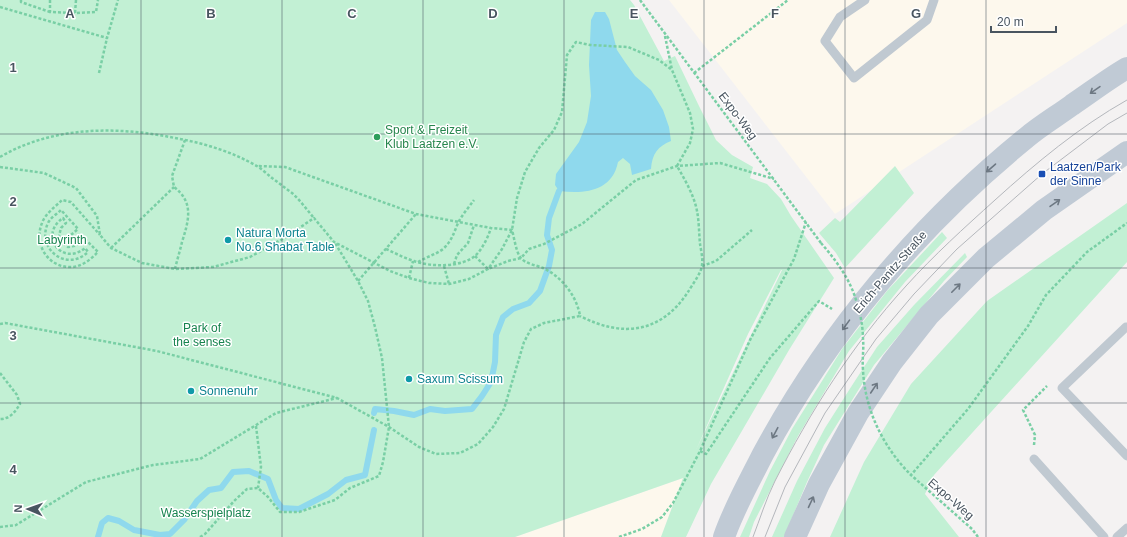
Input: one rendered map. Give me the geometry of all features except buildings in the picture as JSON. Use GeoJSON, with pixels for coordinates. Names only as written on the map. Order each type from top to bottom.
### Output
{"type":"FeatureCollection","features":[{"type":"Feature","properties":{"kind":"main road","name":"Erich-Panitz-Straße"},"geometry":{"type":"LineString","coordinates":[[724,537],[733,512],[784,416],[820,359],[896,262],[954,200],[1026,137],[1127,68]]}},
{"type":"Feature","properties":{"kind":"main road"},"geometry":{"type":"LineString","coordinates":[[795,537],[820,484],[858,413],[892,362],[929,315],[986,258],[1038,215],[1127,152]]}},
{"type":"Feature","properties":{"kind":"lane"},"geometry":{"type":"LineString","coordinates":[[864,0],[840,17],[825,41],[854,78],[927,20],[934,0]]}},
{"type":"Feature","properties":{"kind":"lane"},"geometry":{"type":"LineString","coordinates":[[1126,327],[1062,388],[1127,456]]}},
{"type":"Feature","properties":{"kind":"lane"},"geometry":{"type":"LineString","coordinates":[[1034,459],[1104,537]]}},
{"type":"Feature","properties":{"kind":"lane"},"geometry":{"type":"LineString","coordinates":[[1117,537],[1127,528]]}},
{"type":"Feature","properties":{"kind":"path"},"geometry":{"type":"LineString","coordinates":[[21,0],[21,2],[50,12],[75,13],[96,12],[98,0]]}},
{"type":"Feature","properties":{"kind":"path"},"geometry":{"type":"LineString","coordinates":[[50,0],[50,12]]}},
{"type":"Feature","properties":{"kind":"path"},"geometry":{"type":"LineString","coordinates":[[75,13],[76,0]]}},
{"type":"Feature","properties":{"kind":"path"},"geometry":{"type":"LineString","coordinates":[[99,73],[118,0]]}},
{"type":"Feature","properties":{"kind":"path","name":"Expo-Weg"},"geometry":{"type":"LineString","coordinates":[[640,0],[834,259],[856,299],[863,338],[865,390],[871,410],[886,446],[897,462],[911,476],[972,529],[978,537]]}},
{"type":"Feature","properties":{"kind":"path"},"geometry":{"type":"LineString","coordinates":[[694,73],[788,0]]}},
{"type":"Feature","properties":{"kind":"path"},"geometry":{"type":"LineString","coordinates":[[0,7],[107,38]]}},
{"type":"Feature","properties":{"kind":"path"},"geometry":{"type":"LineString","coordinates":[[665,34],[672,70],[690,113],[693,129],[690,143],[677,166]]}},
{"type":"Feature","properties":{"kind":"path"},"geometry":{"type":"LineString","coordinates":[[488,269],[502,249],[512,230],[517,198],[525,172],[539,148],[554,130],[562,112],[567,55],[576,42],[590,45],[628,47],[659,60],[672,70]]}},
{"type":"Feature","properties":{"kind":"path"},"geometry":{"type":"LineString","coordinates":[[0,157],[9,151],[37,140],[76,132],[109,130],[148,132],[210,146],[239,157],[257,166],[292,193],[334,242],[358,281],[368,301],[376,327],[382,358],[387,402],[389,427],[383,462],[378,476],[350,488],[335,500],[299,512],[280,512],[268,497],[258,488],[247,489],[234,501],[205,534],[200,537]]}},
{"type":"Feature","properties":{"kind":"path"},"geometry":{"type":"LineString","coordinates":[[175,269],[189,218],[184,198],[174,187],[172,176],[185,140]]}},
{"type":"Feature","properties":{"kind":"path"},"geometry":{"type":"LineString","coordinates":[[334,242],[390,271],[409,278],[429,283],[449,284],[469,279],[488,269],[508,261],[521,258],[529,250],[544,244],[582,224],[636,180],[677,166],[720,163],[774,179]]}},
{"type":"Feature","properties":{"kind":"path"},"geometry":{"type":"LineString","coordinates":[[257,166],[285,167],[416,214],[491,228],[512,230]]}},
{"type":"Feature","properties":{"kind":"path"},"geometry":{"type":"LineString","coordinates":[[0,324],[4,323],[157,351],[337,398],[389,427],[419,447],[436,454],[460,453],[478,444],[493,427],[504,409],[524,342],[531,329],[544,322],[580,316],[604,326],[627,329],[650,325],[668,315],[681,303],[694,283],[702,266],[697,210],[688,186],[677,166]]}},
{"type":"Feature","properties":{"kind":"path"},"geometry":{"type":"LineString","coordinates":[[0,167],[44,174],[76,188],[97,216],[100,235]]}},
{"type":"Feature","properties":{"kind":"path"},"geometry":{"type":"LineString","coordinates":[[111,248],[174,187]]}},
{"type":"Feature","properties":{"kind":"path"},"geometry":{"type":"LineString","coordinates":[[71,235],[78,229],[61,210],[52,217],[48,223],[46,232],[46,240],[54,254],[68,261],[78,259],[88,252],[85,248],[76,254],[69,254],[60,251],[55,245],[52,238],[53,229],[63,218],[66,223],[61,228],[59,236],[62,243],[68,247],[74,246],[85,239],[98,252],[89,260],[73,267],[61,266],[52,262],[44,254],[40,237],[41,224],[47,214],[62,200],[71,202],[111,248],[142,263],[175,269],[213,267],[250,257],[286,238],[314,218]]}},
{"type":"Feature","properties":{"kind":"path"},"geometry":{"type":"LineString","coordinates":[[418,263],[425,257],[433,256],[448,244],[455,233],[459,222],[474,200]]}},
{"type":"Feature","properties":{"kind":"path"},"geometry":{"type":"LineString","coordinates":[[358,281],[416,214]]}},
{"type":"Feature","properties":{"kind":"path"},"geometry":{"type":"LineString","coordinates":[[619,537],[642,529],[662,517],[673,503],[700,451],[751,338],[794,259],[806,222]]}},
{"type":"Feature","properties":{"kind":"path"},"geometry":{"type":"LineString","coordinates":[[911,476],[968,408],[1028,326],[1046,295],[1087,252],[1127,223]]}},
{"type":"Feature","properties":{"kind":"path"},"geometry":{"type":"LineString","coordinates":[[454,264],[457,255],[468,242],[474,225]]}},
{"type":"Feature","properties":{"kind":"path"},"geometry":{"type":"LineString","coordinates":[[386,249],[418,263],[444,266],[454,264],[463,262],[475,256],[488,237],[491,228]]}},
{"type":"Feature","properties":{"kind":"path"},"geometry":{"type":"LineString","coordinates":[[512,230],[521,258],[532,265],[550,272],[564,283],[578,306],[580,316]]}},
{"type":"Feature","properties":{"kind":"path"},"geometry":{"type":"LineString","coordinates":[[702,266],[716,261],[752,230]]}},
{"type":"Feature","properties":{"kind":"path"},"geometry":{"type":"LineString","coordinates":[[475,256],[488,269]]}},
{"type":"Feature","properties":{"kind":"path"},"geometry":{"type":"LineString","coordinates":[[409,278],[413,261]]}},
{"type":"Feature","properties":{"kind":"path"},"geometry":{"type":"LineString","coordinates":[[444,266],[449,284]]}},
{"type":"Feature","properties":{"kind":"path"},"geometry":{"type":"LineString","coordinates":[[700,451],[706,454],[770,358],[819,301]]}},
{"type":"Feature","properties":{"kind":"path"},"geometry":{"type":"LineString","coordinates":[[0,373],[17,395],[20,404],[15,413],[4,419],[0,419]]}},
{"type":"Feature","properties":{"kind":"path"},"geometry":{"type":"LineString","coordinates":[[1034,459],[1035,435],[1023,410],[1054,379],[1062,388]]}},
{"type":"Feature","properties":{"kind":"path"},"geometry":{"type":"LineString","coordinates":[[0,527],[16,525],[86,482],[153,465],[200,460],[276,413],[337,398]]}},
{"type":"Feature","properties":{"kind":"path"},"geometry":{"type":"LineString","coordinates":[[256,426],[260,467],[258,488]]}},
{"type":"Feature","properties":{"kind":"shaded area"},"geometry":{"type":"Polygon","coordinates":[[[669,0],[1127,0],[1127,23],[835,214],[669,0]]]}},
{"type":"Feature","properties":{"kind":"shaded area"},"geometry":{"type":"Polygon","coordinates":[[[683,478],[661,537],[515,537],[683,478]]]}},
{"type":"Feature","properties":{"kind":"green space","name":"Park of the senses"},"geometry":{"type":"Polygon","coordinates":[[[0,0],[630,0],[664,61],[675,56],[716,140],[732,155],[753,167],[750,178],[767,184],[781,199],[834,278],[789,350],[711,484],[686,537],[661,537],[683,478],[515,537],[0,537],[0,0]],[[782,270],[748,334],[696,450],[782,270]]]}},
{"type":"Feature","properties":{"kind":"green space"},"geometry":{"type":"Polygon","coordinates":[[[895,166],[914,193],[845,268],[836,253],[819,233],[835,218],[840,222],[895,166]]]}},
{"type":"Feature","properties":{"kind":"green space"},"geometry":{"type":"Polygon","coordinates":[[[1127,203],[1127,262],[934,475],[925,494],[959,537],[830,537],[864,462],[911,384],[987,301],[1127,203]]]}},
{"type":"Feature","properties":{"kind":"green space"},"geometry":{"type":"Polygon","coordinates":[[[942,232],[947,238],[905,282],[849,351],[798,436],[754,522],[749,537],[740,537],[770,471],[792,429],[842,349],[887,291],[942,232]]]}},
{"type":"Feature","properties":{"kind":"green space"},"geometry":{"type":"Polygon","coordinates":[[[965,253],[967,257],[944,281],[874,365],[824,445],[784,537],[772,537],[797,481],[825,428],[877,347],[914,305],[965,253]]]}},
{"type":"Feature","properties":{"kind":"water"},"geometry":{"type":"Polygon","coordinates":[[[595,12],[605,12],[609,19],[617,50],[635,76],[651,90],[663,110],[669,127],[671,141],[656,151],[651,169],[632,175],[630,164],[623,158],[618,162],[615,172],[610,180],[596,189],[578,192],[559,191],[555,185],[556,174],[579,142],[587,122],[591,96],[589,65],[591,20],[595,12]]]}},
{"type":"Feature","properties":{"kind":"waterway"},"geometry":{"type":"LineString","coordinates":[[374,413],[375,409],[414,415],[430,409],[445,411],[472,409],[491,382],[495,362],[496,335],[503,317],[513,309],[529,303],[540,291],[549,266],[552,250],[547,235],[549,218],[559,191]]}},
{"type":"Feature","properties":{"kind":"waterway"},"geometry":{"type":"LineString","coordinates":[[98,537],[102,523],[108,518],[119,521],[134,530],[160,535],[170,534],[184,520],[197,501],[209,490],[221,488],[233,472],[249,471],[268,479],[276,500],[282,508],[299,509],[328,494],[346,480],[365,475],[374,430]]}},
{"type":"Feature","properties":{"kind":"tram line"},"geometry":{"type":"LineString","coordinates":[[753,537],[772,488],[818,404],[850,355],[887,308],[938,253],[1026,173],[1058,146],[1127,100]]}},
{"type":"Feature","properties":{"kind":"tram line"},"geometry":{"type":"LineString","coordinates":[[765,537],[785,487],[825,413],[876,339],[914,294],[957,249],[1042,174],[1108,124],[1127,113]]}},
{"type":"Feature","properties":{"kind":"place","name":"Sport & Freizeit Klub Laatzen e.V."},"geometry":{"type":"Point","coordinates":[377,137]}},
{"type":"Feature","properties":{"kind":"place","name":"Laatzen/Park der Sinne"},"geometry":{"type":"Point","coordinates":[1042,174]}},
{"type":"Feature","properties":{"kind":"place","name":"Natura Morta No.6 Shabat Table"},"geometry":{"type":"Point","coordinates":[228,240]}},
{"type":"Feature","properties":{"kind":"place","name":"Saxum Scissum"},"geometry":{"type":"Point","coordinates":[409,379]}},
{"type":"Feature","properties":{"kind":"place","name":"Sonnenuhr"},"geometry":{"type":"Point","coordinates":[191,391]}},
{"type":"Feature","properties":{"kind":"park label","name":"Labyrinth"},"geometry":{"type":"Point","coordinates":[62,240]}},
{"type":"Feature","properties":{"kind":"park label","name":"Wasserspielplatz"},"geometry":{"type":"Point","coordinates":[206,513]}}]}
